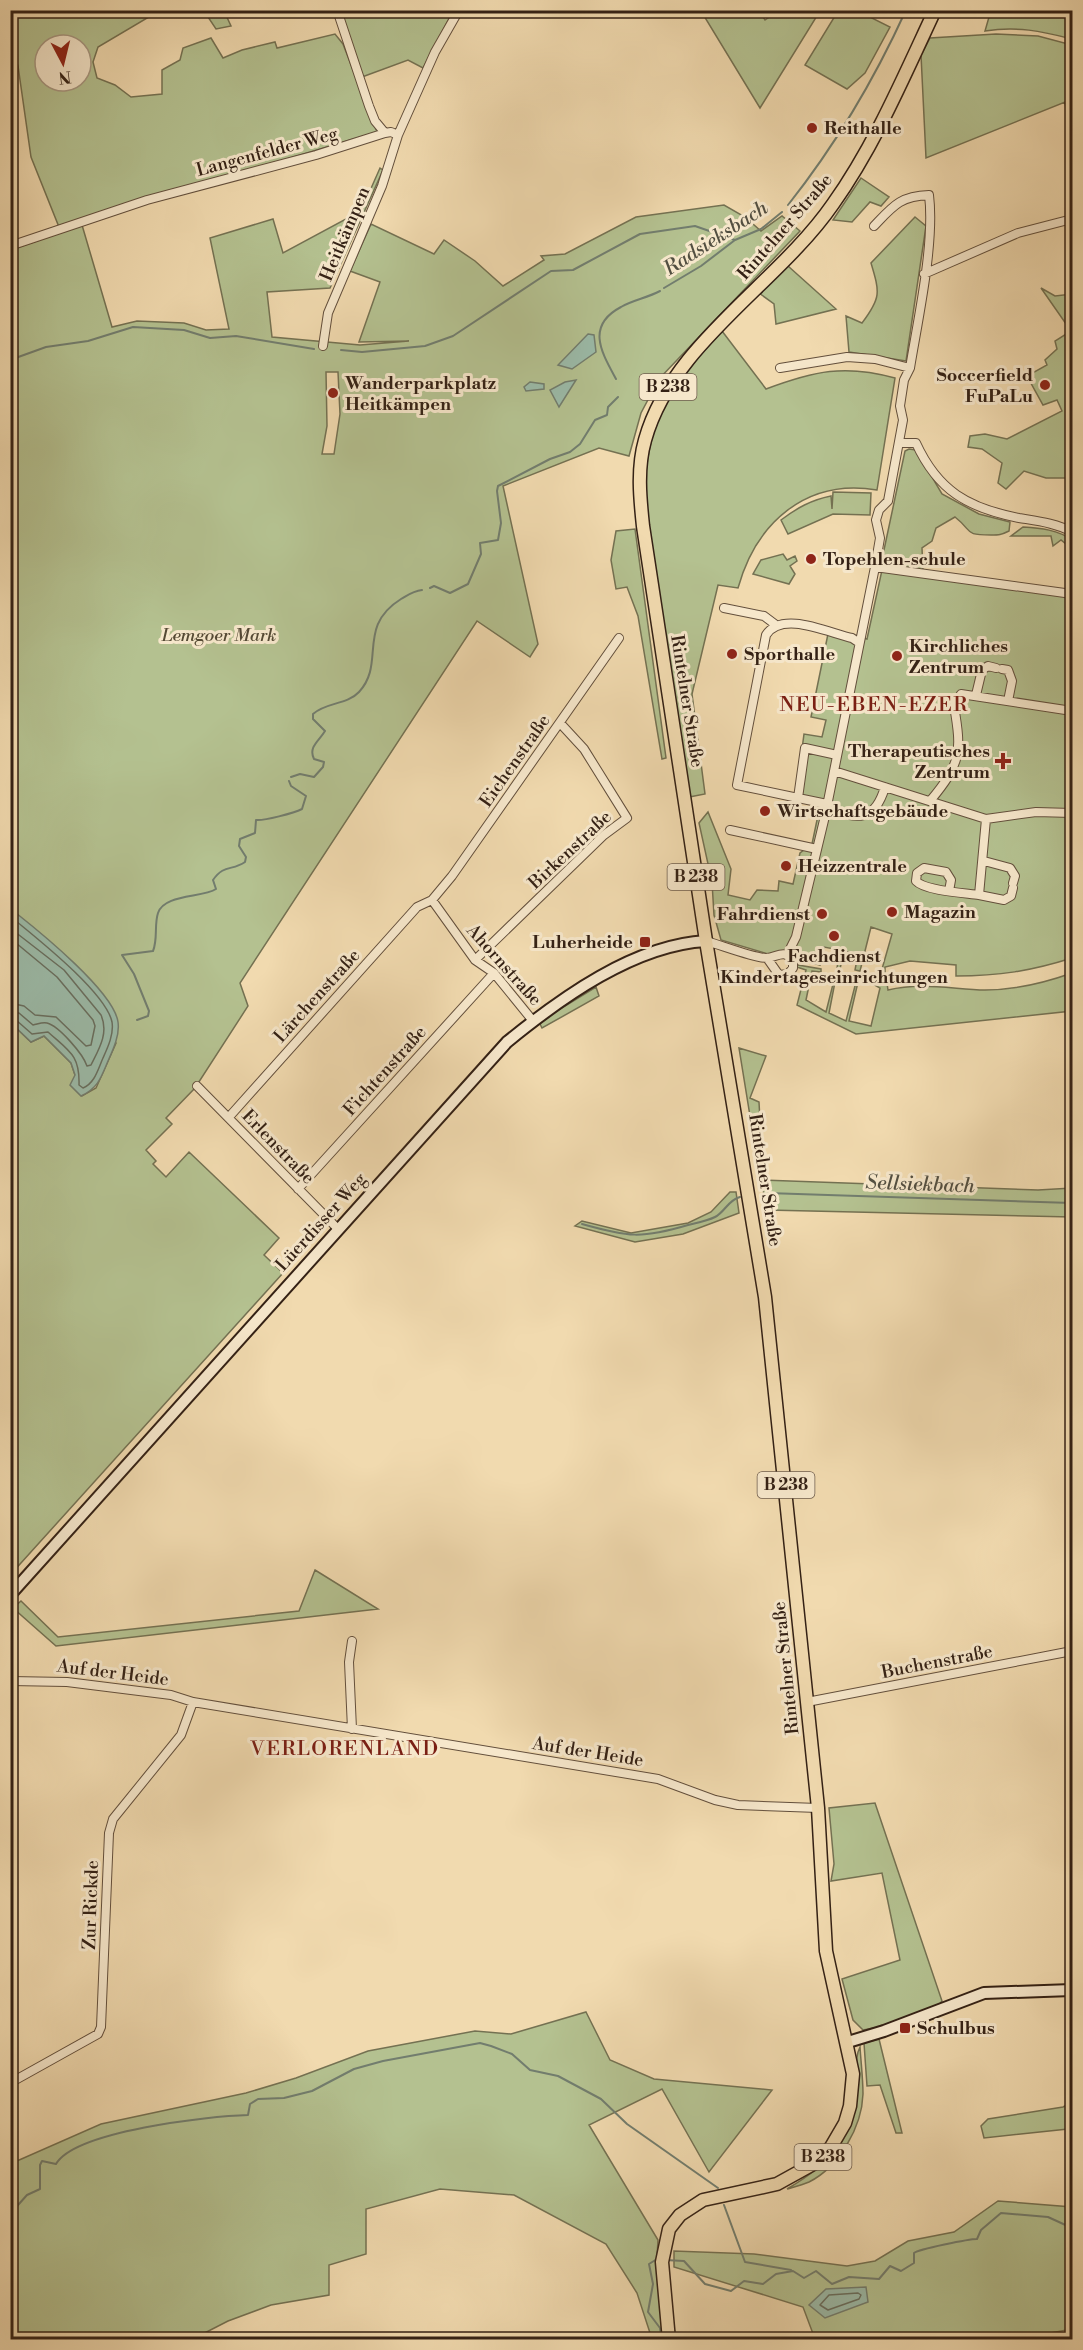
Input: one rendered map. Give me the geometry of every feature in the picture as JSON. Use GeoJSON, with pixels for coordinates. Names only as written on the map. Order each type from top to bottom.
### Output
{"type":"FeatureCollection","features":[{"type":"Feature","properties":{"kind":"main road","name":"Rintelner Straße"},"geometry":{"type":"LineString","coordinates":[[669,2340],[662,2258],[666,2236],[674,2221],[695,2204],[786,2181],[815,2163],[831,2147],[845,2123],[850,2106],[853,2074],[848,2042],[825,1951],[818,1808],[765,1297],[706,941],[643,526],[639,483],[644,442],[663,395],[680,369],[794,250],[832,206],[874,136],[935,10]]}},
{"type":"Feature","properties":{"kind":"main road","name":"Lüerdisser Weg"},"geometry":{"type":"LineString","coordinates":[[10,1595],[507,1042],[533,1021],[616,968],[679,944],[706,941]]}},
{"type":"Feature","properties":{"kind":"main road"},"geometry":{"type":"LineString","coordinates":[[848,2042],[984,1993],[1072,1990]]}},
{"type":"Feature","properties":{"kind":"street"},"geometry":{"type":"LineString","coordinates":[[337,10],[369,106],[375,121],[385,133]]}},
{"type":"Feature","properties":{"kind":"street"},"geometry":{"type":"LineString","coordinates":[[398,135],[435,52],[459,10]]}},
{"type":"Feature","properties":{"kind":"street","name":"Langenfelder Weg"},"geometry":{"type":"LineString","coordinates":[[10,246],[135,203],[325,153],[385,133],[391,132],[398,135]]}},
{"type":"Feature","properties":{"kind":"street","name":"Heitkämpen"},"geometry":{"type":"LineString","coordinates":[[323,346],[330,307],[382,186],[398,135]]}},
{"type":"Feature","properties":{"kind":"street"},"geometry":{"type":"LineString","coordinates":[[787,955],[796,937],[827,807],[880,538],[876,520],[879,510],[888,501],[899,443],[903,420],[900,406],[904,380],[910,368],[924,274],[931,210],[929,195],[916,196],[898,202],[874,226]]}},
{"type":"Feature","properties":{"kind":"street"},"geometry":{"type":"LineString","coordinates":[[924,274],[1018,233],[1072,219]]}},
{"type":"Feature","properties":{"kind":"street"},"geometry":{"type":"LineString","coordinates":[[780,368],[847,357],[881,360],[910,368]]}},
{"type":"Feature","properties":{"kind":"street"},"geometry":{"type":"LineString","coordinates":[[899,443],[916,443],[935,478],[960,498],[1006,515],[1049,524],[1072,532]]}},
{"type":"Feature","properties":{"kind":"street"},"geometry":{"type":"LineString","coordinates":[[875,567],[1072,594]]}},
{"type":"Feature","properties":{"kind":"street"},"geometry":{"type":"LineString","coordinates":[[724,608],[764,616],[776,625],[796,624],[852,638],[858,642]]}},
{"type":"Feature","properties":{"kind":"street"},"geometry":{"type":"LineString","coordinates":[[776,625],[766,635],[737,785],[798,798],[850,816],[868,814],[879,805],[885,787]]}},
{"type":"Feature","properties":{"kind":"street","name":"Eichenstraße"},"geometry":{"type":"LineString","coordinates":[[432,900],[619,638]]}},
{"type":"Feature","properties":{"kind":"street"},"geometry":{"type":"LineString","coordinates":[[976,695],[982,670],[988,666],[999,668],[1008,670],[1011,676],[1008,701]]}},
{"type":"Feature","properties":{"kind":"street"},"geometry":{"type":"LineString","coordinates":[[930,801],[949,778],[958,751],[959,733],[955,701],[961,694],[1072,711]]}},
{"type":"Feature","properties":{"kind":"street","name":"Birkenstraße"},"geometry":{"type":"LineString","coordinates":[[475,960],[604,835],[627,818],[584,749],[560,723]]}},
{"type":"Feature","properties":{"kind":"street"},"geometry":{"type":"LineString","coordinates":[[798,798],[806,748],[837,755]]}},
{"type":"Feature","properties":{"kind":"street"},"geometry":{"type":"LineString","coordinates":[[834,771],[986,819],[1036,812],[1072,813]]}},
{"type":"Feature","properties":{"kind":"street"},"geometry":{"type":"LineString","coordinates":[[979,896],[984,861],[986,819]]}},
{"type":"Feature","properties":{"kind":"street"},"geometry":{"type":"LineString","coordinates":[[730,830],[817,849]]}},
{"type":"Feature","properties":{"kind":"street"},"geometry":{"type":"LineString","coordinates":[[949,891],[951,880],[946,872],[924,868],[917,873],[916,881],[920,885],[949,891],[979,896],[1008,899],[1015,876],[1010,868],[984,861]]}},
{"type":"Feature","properties":{"kind":"street","name":"Ahornstraße"},"geometry":{"type":"LineString","coordinates":[[432,900],[475,960],[494,973],[533,1021]]}},
{"type":"Feature","properties":{"kind":"street","name":"Lärchenstraße"},"geometry":{"type":"LineString","coordinates":[[229,1117],[417,907],[432,900]]}},
{"type":"Feature","properties":{"kind":"street"},"geometry":{"type":"LineString","coordinates":[[706,941],[767,958],[780,953],[787,955],[793,960],[793,968],[788,974],[779,975],[767,958]]}},
{"type":"Feature","properties":{"kind":"street","name":"Fichtenstraße"},"geometry":{"type":"LineString","coordinates":[[298,1189],[494,973]]}},
{"type":"Feature","properties":{"kind":"street","name":"Erlenstraße"},"geometry":{"type":"LineString","coordinates":[[197,1086],[338,1228]]}},
{"type":"Feature","properties":{"kind":"street"},"geometry":{"type":"LineString","coordinates":[[352,1641],[349,1662],[352,1729]]}},
{"type":"Feature","properties":{"kind":"street","name":"Buchenstraße"},"geometry":{"type":"LineString","coordinates":[[807,1702],[1072,1651]]}},
{"type":"Feature","properties":{"kind":"street","name":"Auf der Heide"},"geometry":{"type":"LineString","coordinates":[[10,1681],[67,1682],[171,1695],[193,1702],[658,1779],[715,1800],[738,1805],[818,1808]]}},
{"type":"Feature","properties":{"kind":"street","name":"Zur Rickde"},"geometry":{"type":"LineString","coordinates":[[10,2083],[98,2034],[101,2027],[109,1833],[113,1819],[181,1735],[193,1702]]}},
{"type":"Feature","properties":{"kind":"green space"},"geometry":{"type":"Polygon","coordinates":[[[991,10],[1072,11],[1072,39],[1029,30],[985,31],[991,10]]]}},
{"type":"Feature","properties":{"kind":"green space"},"geometry":{"type":"Polygon","coordinates":[[[11,11],[159,11],[98,47],[93,62],[97,78],[115,85],[131,97],[162,94],[162,70],[180,60],[183,48],[211,38],[223,58],[242,50],[275,42],[277,48],[335,34],[343,44],[377,132],[59,227],[31,157],[18,66],[11,46],[11,11]]]}},
{"type":"Feature","properties":{"kind":"green space"},"geometry":{"type":"Polygon","coordinates":[[[204,11],[224,11],[231,26],[216,29],[204,11]]]}},
{"type":"Feature","properties":{"kind":"green space"},"geometry":{"type":"Polygon","coordinates":[[[339,11],[453,11],[423,68],[408,60],[362,77],[339,11]]]}},
{"type":"Feature","properties":{"kind":"green space"},"geometry":{"type":"Polygon","coordinates":[[[701,11],[759,11],[765,20],[778,11],[820,11],[760,108],[701,11]]]}},
{"type":"Feature","properties":{"kind":"green space"},"geometry":{"type":"Polygon","coordinates":[[[838,11],[858,11],[890,27],[865,73],[847,89],[805,65],[838,11]]]}},
{"type":"Feature","properties":{"kind":"green space"},"geometry":{"type":"Polygon","coordinates":[[[996,34],[1038,36],[1072,45],[1072,151],[1065,102],[926,158],[921,55],[930,38],[996,34]]]}},
{"type":"Feature","properties":{"kind":"green space","name":"Lemgoer Mark"},"geometry":{"type":"Polygon","coordinates":[[[380,168],[383,170],[330,288],[267,292],[272,337],[360,345],[409,341],[359,342],[380,282],[350,271],[371,224],[434,254],[444,240],[475,261],[503,286],[544,260],[541,256],[565,254],[636,217],[724,205],[745,217],[761,231],[782,216],[800,231],[659,379],[641,413],[629,456],[599,448],[503,486],[538,644],[530,657],[477,621],[240,983],[248,1006],[195,1088],[166,1118],[172,1124],[146,1150],[156,1161],[153,1164],[166,1177],[189,1152],[279,1238],[264,1255],[283,1273],[11,1574],[11,1023],[31,1042],[44,1036],[71,1063],[82,1096],[96,1088],[116,1043],[16,913],[11,915],[11,250],[82,225],[112,327],[137,321],[184,323],[206,330],[229,329],[210,238],[273,219],[283,253],[361,211],[380,168]],[[326,372],[327,426],[322,454],[334,454],[340,414],[338,372],[326,372]]]}},
{"type":"Feature","properties":{"kind":"green space"},"geometry":{"type":"Polygon","coordinates":[[[861,178],[889,197],[881,206],[870,202],[852,222],[833,220],[861,178]]]}},
{"type":"Feature","properties":{"kind":"green space"},"geometry":{"type":"Polygon","coordinates":[[[915,217],[926,226],[906,361],[849,352],[846,316],[862,323],[876,301],[877,289],[871,263],[915,217]]]}},
{"type":"Feature","properties":{"kind":"green space"},"geometry":{"type":"Polygon","coordinates":[[[788,266],[836,309],[776,324],[774,304],[759,293],[788,266]]]}},
{"type":"Feature","properties":{"kind":"green space"},"geometry":{"type":"Polygon","coordinates":[[[1041,288],[1055,296],[1072,294],[1072,467],[1069,478],[1046,478],[1024,471],[1006,489],[998,483],[1002,463],[982,449],[968,447],[970,436],[985,434],[1007,439],[1062,411],[1057,400],[1043,405],[1027,376],[1047,365],[1045,360],[1057,349],[1055,341],[1071,331],[1041,288]]]}},
{"type":"Feature","properties":{"kind":"green space"},"geometry":{"type":"Polygon","coordinates":[[[722,331],[766,389],[799,378],[830,372],[860,371],[895,378],[877,490],[851,488],[828,491],[788,510],[771,525],[757,544],[738,588],[718,585],[692,694],[705,794],[684,798],[646,522],[646,471],[657,423],[669,397],[722,331]]]}},
{"type":"Feature","properties":{"kind":"green space"},"geometry":{"type":"Polygon","coordinates":[[[916,450],[942,494],[979,514],[1010,522],[1009,531],[998,535],[972,533],[955,517],[936,528],[932,541],[922,548],[923,572],[881,564],[905,451],[916,450]]]}},
{"type":"Feature","properties":{"kind":"green space"},"geometry":{"type":"Polygon","coordinates":[[[833,492],[871,493],[870,515],[833,514],[788,534],[781,520],[804,505],[831,496],[832,509],[833,492]]]}},
{"type":"Feature","properties":{"kind":"green space"},"geometry":{"type":"Polygon","coordinates":[[[1023,527],[1061,534],[1072,540],[1072,549],[1061,540],[1053,546],[1051,536],[1011,536],[1023,527]]]}},
{"type":"Feature","properties":{"kind":"green space"},"geometry":{"type":"Polygon","coordinates":[[[635,529],[666,758],[662,759],[638,616],[627,587],[616,589],[611,560],[616,531],[635,529]]]}},
{"type":"Feature","properties":{"kind":"green space"},"geometry":{"type":"Polygon","coordinates":[[[783,554],[787,560],[795,556],[797,561],[790,566],[795,574],[789,584],[753,574],[761,560],[783,554]]]}},
{"type":"Feature","properties":{"kind":"green space"},"geometry":{"type":"Polygon","coordinates":[[[882,570],[1072,597],[1072,958],[1015,972],[972,976],[956,976],[956,965],[910,961],[885,967],[885,975],[880,976],[892,934],[871,927],[860,971],[855,970],[858,954],[844,951],[840,969],[837,968],[840,950],[824,947],[820,965],[797,959],[795,953],[782,951],[768,954],[721,940],[714,915],[712,882],[699,823],[708,812],[731,869],[728,895],[750,900],[757,890],[778,891],[779,881],[793,884],[800,853],[812,844],[821,801],[796,794],[804,734],[822,737],[826,720],[811,717],[829,629],[867,639],[882,570]]]}},
{"type":"Feature","properties":{"kind":"green space"},"geometry":{"type":"Polygon","coordinates":[[[798,965],[821,969],[821,972],[812,971],[806,1000],[826,1012],[834,980],[842,981],[835,982],[829,1013],[846,1021],[856,982],[849,978],[863,981],[858,982],[849,1021],[871,1026],[880,988],[873,984],[887,983],[888,990],[924,986],[996,990],[1030,985],[1072,973],[1072,1011],[856,1034],[797,1005],[806,970],[797,967],[798,965]]]}},
{"type":"Feature","properties":{"kind":"green space"},"geometry":{"type":"Polygon","coordinates":[[[596,987],[599,996],[542,1028],[539,1022],[596,987]]]}},
{"type":"Feature","properties":{"kind":"green space"},"geometry":{"type":"Polygon","coordinates":[[[739,1048],[766,1056],[750,1098],[759,1102],[762,1159],[757,1159],[739,1048]]]}},
{"type":"Feature","properties":{"kind":"green space"},"geometry":{"type":"Polygon","coordinates":[[[761,1180],[1038,1190],[1072,1188],[1072,1217],[767,1210],[761,1180]]]}},
{"type":"Feature","properties":{"kind":"green space"},"geometry":{"type":"Polygon","coordinates":[[[730,1192],[736,1192],[739,1213],[683,1234],[635,1242],[575,1226],[582,1221],[631,1233],[688,1223],[711,1212],[730,1192]]]}},
{"type":"Feature","properties":{"kind":"green space"},"geometry":{"type":"Polygon","coordinates":[[[315,1570],[378,1609],[56,1646],[13,1608],[21,1601],[58,1637],[299,1611],[315,1570]]]}},
{"type":"Feature","properties":{"kind":"green space"},"geometry":{"type":"Polygon","coordinates":[[[875,1803],[942,2001],[938,2006],[896,2024],[863,2030],[853,2020],[842,1979],[900,1960],[882,1873],[831,1881],[834,1864],[829,1808],[875,1803]]]}},
{"type":"Feature","properties":{"kind":"green space"},"geometry":{"type":"Polygon","coordinates":[[[586,2012],[610,2060],[654,2079],[772,2090],[709,2172],[662,2089],[589,2125],[658,2240],[657,2257],[667,2339],[652,2339],[637,2293],[606,2244],[514,2195],[440,2189],[366,2209],[366,2254],[329,2265],[329,2295],[271,2305],[228,2321],[193,2339],[11,2339],[10,2164],[101,2124],[246,2093],[296,2078],[368,2051],[475,2031],[511,2034],[586,2012]]]}},
{"type":"Feature","properties":{"kind":"green space"},"geometry":{"type":"Polygon","coordinates":[[[879,2039],[902,2133],[896,2133],[880,2085],[867,2086],[864,2043],[879,2039]]]}},
{"type":"Feature","properties":{"kind":"green space"},"geometry":{"type":"Polygon","coordinates":[[[860,2047],[862,2107],[847,2145],[830,2167],[820,2175],[809,2182],[787,2189],[829,2158],[846,2134],[855,2103],[857,2060],[860,2047]]]}},
{"type":"Feature","properties":{"kind":"green space"},"geometry":{"type":"Polygon","coordinates":[[[1072,2102],[1072,2126],[1068,2129],[984,2138],[981,2126],[988,2119],[1063,2107],[1072,2102]]]}},
{"type":"Feature","properties":{"kind":"green space"},"geometry":{"type":"Polygon","coordinates":[[[998,2201],[1072,2207],[1072,2329],[1014,2340],[815,2339],[803,2307],[674,2267],[674,2251],[754,2254],[847,2266],[875,2261],[908,2241],[954,2232],[998,2201]]]}},
{"type":"Feature","properties":{"kind":"water"},"geometry":{"type":"Polygon","coordinates":[[[588,334],[594,335],[596,352],[572,369],[558,365],[588,334]]]}},
{"type":"Feature","properties":{"kind":"water"},"geometry":{"type":"Polygon","coordinates":[[[576,380],[559,407],[550,390],[565,382],[576,380]]]}},
{"type":"Feature","properties":{"kind":"water"},"geometry":{"type":"Polygon","coordinates":[[[530,382],[544,384],[544,389],[526,391],[524,387],[530,382]]]}},
{"type":"Feature","properties":{"kind":"water"},"geometry":{"type":"Polygon","coordinates":[[[16,913],[58,948],[90,979],[104,995],[118,1022],[116,1042],[101,1077],[91,1090],[81,1096],[70,1085],[75,1075],[71,1063],[44,1036],[31,1042],[11,1023],[10,915],[16,913]]]}},
{"type":"Feature","properties":{"kind":"water"},"geometry":{"type":"Polygon","coordinates":[[[866,2287],[868,2302],[825,2318],[809,2305],[826,2289],[866,2287]]]}},
{"type":"Feature","properties":{"kind":"waterway","name":"Radsieksbach"},"geometry":{"type":"LineString","coordinates":[[788,205],[853,111],[906,10]]}},
{"type":"Feature","properties":{"kind":"waterway","name":"Radsieksbach"},"geometry":{"type":"LineString","coordinates":[[664,288],[701,266],[735,240],[761,229],[782,212]]}},
{"type":"Feature","properties":{"kind":"waterway"},"geometry":{"type":"LineString","coordinates":[[341,350],[362,352],[425,346],[453,336],[551,271],[573,270],[640,234],[695,226],[735,240]]}},
{"type":"Feature","properties":{"kind":"waterway","name":"Radsieksbach"},"geometry":{"type":"LineString","coordinates":[[616,379],[602,350],[600,331],[603,323],[610,314],[621,307],[660,291]]}},
{"type":"Feature","properties":{"kind":"waterway"},"geometry":{"type":"LineString","coordinates":[[10,360],[46,347],[88,341],[133,327],[184,330],[210,338],[236,336],[314,349]]}},
{"type":"Feature","properties":{"kind":"waterway","name":"Radsieksbach"},"geometry":{"type":"LineString","coordinates":[[430,588],[434,586],[450,593],[468,584],[481,554],[480,543],[498,540],[501,523],[498,486],[550,459],[570,452],[580,444],[595,420],[607,415],[608,407],[618,397]]}},
{"type":"Feature","properties":{"kind":"waterway","name":"Radsieksbach"},"geometry":{"type":"LineString","coordinates":[[291,777],[300,774],[314,777],[323,767],[324,762],[314,759],[312,751],[325,731],[313,719],[313,714],[324,707],[349,699],[359,692],[367,681],[371,669],[375,633],[379,621],[387,610],[401,599],[422,590]]}},
{"type":"Feature","properties":{"kind":"waterway","name":"Radsieksbach"},"geometry":{"type":"LineString","coordinates":[[137,1020],[148,1016],[149,1011],[134,974],[122,955],[153,951],[158,913],[162,907],[175,899],[216,889],[213,880],[217,875],[245,862],[246,857],[239,846],[240,839],[255,833],[256,820],[302,809],[306,796],[291,786],[289,781]]}},
{"type":"Feature","properties":{"kind":"waterway","name":"Sellsiekbach"},"geometry":{"type":"LineString","coordinates":[[767,1193],[1072,1203]]}},
{"type":"Feature","properties":{"kind":"waterway","name":"Sellsiekbach"},"geometry":{"type":"LineString","coordinates":[[582,1224],[623,1234],[658,1233],[712,1218],[740,1197]]}},
{"type":"Feature","properties":{"kind":"waterway"},"geometry":{"type":"LineString","coordinates":[[10,2214],[27,2195],[40,2189],[42,2161],[56,2164],[68,2152],[89,2143],[115,2134],[175,2122],[248,2115],[250,2104],[258,2099],[284,2098],[312,2091],[354,2069],[383,2061],[480,2043],[512,2054],[530,2070],[558,2076],[601,2099],[627,2124],[718,2188]]}},
{"type":"Feature","properties":{"kind":"waterway"},"geometry":{"type":"LineString","coordinates":[[724,2205],[745,2262],[791,2270]]}},
{"type":"Feature","properties":{"kind":"waterway"},"geometry":{"type":"LineString","coordinates":[[665,2260],[684,2261],[705,2284],[731,2291],[744,2281],[763,2284],[776,2274],[793,2271],[804,2278],[816,2271],[832,2284],[849,2277],[879,2279],[890,2266],[901,2271],[914,2263],[914,2253],[918,2251],[977,2239],[981,2230],[1001,2213],[1048,2217],[1072,2228]]}},
{"type":"Feature","properties":{"kind":"waterway"},"geometry":{"type":"LineString","coordinates":[[657,2259],[649,2264],[653,2284],[648,2312],[660,2328],[662,2340]]}},
{"type":"Feature","properties":{"kind":"place","name":"Reithalle"},"geometry":{"type":"Point","coordinates":[812,128]}},
{"type":"Feature","properties":{"kind":"place","name":"Soccerfield FuPaLu"},"geometry":{"type":"Point","coordinates":[1045,385]}},
{"type":"Feature","properties":{"kind":"place","name":"Wanderparkplatz Heitkämpen"},"geometry":{"type":"Point","coordinates":[333,393]}},
{"type":"Feature","properties":{"kind":"place","name":"Topehlen-schule"},"geometry":{"type":"Point","coordinates":[811,559]}},
{"type":"Feature","properties":{"kind":"place","name":"Sporthalle"},"geometry":{"type":"Point","coordinates":[732,654]}},
{"type":"Feature","properties":{"kind":"place","name":"Kirchliches Zentrum"},"geometry":{"type":"Point","coordinates":[897,656]}},
{"type":"Feature","properties":{"kind":"place","name":"Therapeutisches Zentrum"},"geometry":{"type":"Point","coordinates":[1003,761]}},
{"type":"Feature","properties":{"kind":"place","name":"Wirtschaftsgebäude"},"geometry":{"type":"Point","coordinates":[765,811]}},
{"type":"Feature","properties":{"kind":"place","name":"Heizzentrale"},"geometry":{"type":"Point","coordinates":[786,866]}},
{"type":"Feature","properties":{"kind":"place","name":"Magazin"},"geometry":{"type":"Point","coordinates":[892,912]}},
{"type":"Feature","properties":{"kind":"place","name":"Fahrdienst"},"geometry":{"type":"Point","coordinates":[822,914]}},
{"type":"Feature","properties":{"kind":"place","name":"Fachdienst Kindertageseinrichtungen"},"geometry":{"type":"Point","coordinates":[834,936]}},
{"type":"Feature","properties":{"kind":"place","name":"Luherheide"},"geometry":{"type":"Point","coordinates":[645,942]}},
{"type":"Feature","properties":{"kind":"place","name":"Schulbus"},"geometry":{"type":"Point","coordinates":[905,2028]}},
{"type":"Feature","properties":{"kind":"district","name":"NEU-EBEN-EZER"},"geometry":{"type":"Point","coordinates":[874,705]}},
{"type":"Feature","properties":{"kind":"district","name":"VERLORENLAND"},"geometry":{"type":"Point","coordinates":[345,1749]}}]}
